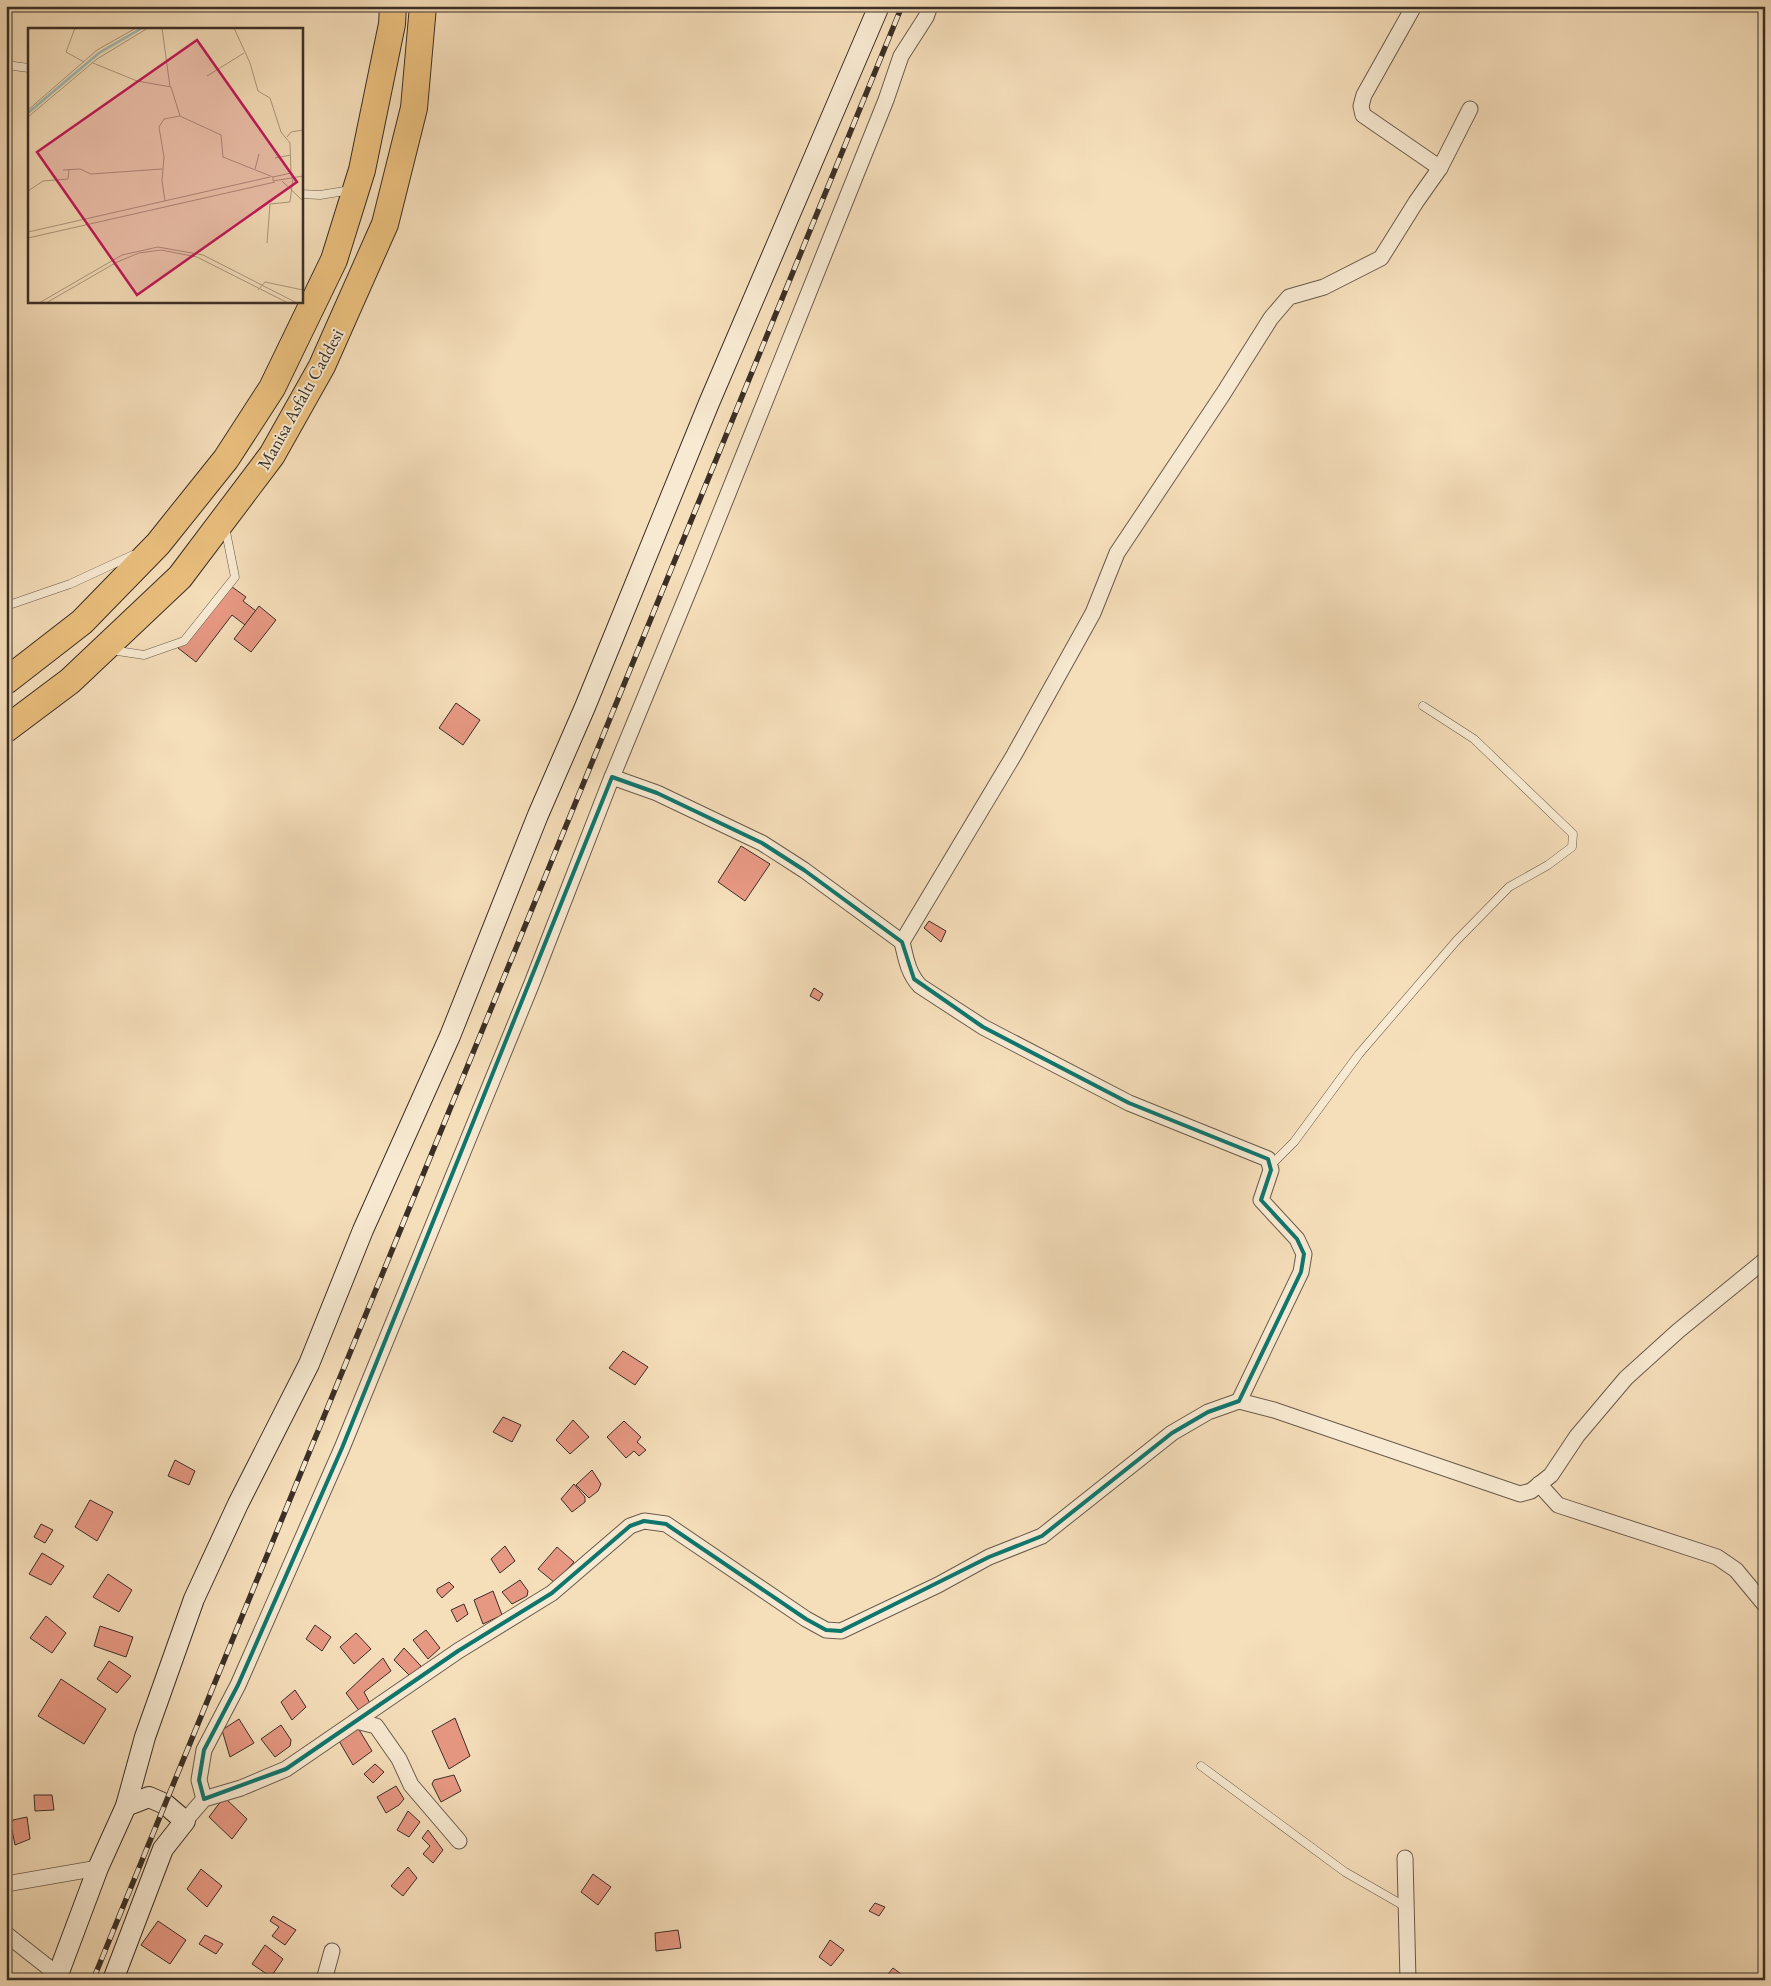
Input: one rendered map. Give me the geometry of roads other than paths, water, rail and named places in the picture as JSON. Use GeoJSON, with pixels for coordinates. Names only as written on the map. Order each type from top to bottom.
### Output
{"type":"FeatureCollection","features":[{"type":"Feature","properties":{"kind":"highway","name":"Manisa Asfaltı Caddesi"},"geometry":{"type":"LineString","coordinates":[[6,681],[82,622],[158,544],[226,459],[272,388],[334,260],[366,151],[392,24],[393,6]]}},
{"type":"Feature","properties":{"kind":"highway","name":"Manisa Asfaltı Caddesi"},"geometry":{"type":"LineString","coordinates":[[6,730],[70,681],[180,577],[272,455],[322,366],[385,224],[414,108],[423,6]]}},
{"type":"Feature","properties":{"kind":"street"},"geometry":{"type":"LineString","coordinates":[[6,1934],[57,1977],[98,1868],[126,1806],[145,1737],[194,1599],[238,1504],[309,1364],[363,1230],[450,1036],[538,815],[586,707],[717,386],[879,6]]}},
{"type":"Feature","properties":{"kind":"street"},"geometry":{"type":"LineString","coordinates":[[204,1799],[198,1780],[204,1750],[238,1685],[342,1448],[532,983],[612,777],[703,557],[886,100],[901,56],[926,17],[930,6]]}},
{"type":"Feature","properties":{"kind":"street"},"geometry":{"type":"LineString","coordinates":[[1414,6],[1368,87],[1361,106],[1363,115],[1440,168]]}},
{"type":"Feature","properties":{"kind":"street"},"geometry":{"type":"LineString","coordinates":[[902,942],[1014,755],[1093,612],[1117,553],[1223,394],[1271,318],[1289,297],[1324,287],[1381,258],[1440,168],[1470,109]]}},
{"type":"Feature","properties":{"kind":"street"},"geometry":{"type":"LineString","coordinates":[[612,777],[657,793],[762,843],[804,870],[902,942],[908,970],[920,986],[982,1027],[1129,1103],[1268,1159],[1271,1170],[1260,1200],[1297,1239],[1304,1254],[1301,1272],[1239,1401]]}},
{"type":"Feature","properties":{"kind":"street"},"geometry":{"type":"LineString","coordinates":[[113,1980],[163,1849],[204,1799],[241,1788],[286,1769],[458,1651],[552,1593],[630,1526],[644,1521],[666,1524],[806,1620],[826,1630],[841,1631],[938,1584],[988,1557],[1042,1536],[1172,1433],[1208,1412],[1239,1401],[1274,1410],[1520,1494],[1531,1491],[1551,1475],[1577,1436],[1626,1378],[1678,1331],[1765,1260]]}},
{"type":"Feature","properties":{"kind":"street"},"geometry":{"type":"LineString","coordinates":[[1539,1484],[1558,1505],[1717,1557],[1736,1570],[1765,1605]]}},
{"type":"Feature","properties":{"kind":"street"},"geometry":{"type":"LineString","coordinates":[[356,1721],[376,1726],[400,1759],[411,1785],[459,1841]]}},
{"type":"Feature","properties":{"kind":"street"},"geometry":{"type":"LineString","coordinates":[[126,1806],[149,1797],[165,1804],[185,1821]]}},
{"type":"Feature","properties":{"kind":"street"},"geometry":{"type":"LineString","coordinates":[[1405,1858],[1408,1980]]}},
{"type":"Feature","properties":{"kind":"street"},"geometry":{"type":"LineString","coordinates":[[6,1884],[98,1868]]}},
{"type":"Feature","properties":{"kind":"street"},"geometry":{"type":"LineString","coordinates":[[324,1980],[332,1951]]}},
{"type":"Feature","properties":{"kind":"lane"},"geometry":{"type":"LineString","coordinates":[[6,65],[28,68]]}},
{"type":"Feature","properties":{"kind":"lane"},"geometry":{"type":"LineString","coordinates":[[302,194],[320,195],[356,189]]}},
{"type":"Feature","properties":{"kind":"lane"},"geometry":{"type":"LineString","coordinates":[[104,649],[144,655],[184,641],[235,577],[224,519]]}},
{"type":"Feature","properties":{"kind":"lane"},"geometry":{"type":"LineString","coordinates":[[6,606],[70,584],[158,544]]}},
{"type":"Feature","properties":{"kind":"lane"},"geometry":{"type":"LineString","coordinates":[[1270,1166],[1294,1142],[1359,1054],[1457,940],[1510,888],[1548,865],[1572,847],[1573,834],[1481,746],[1468,735],[1423,706]]}},
{"type":"Feature","properties":{"kind":"lane"},"geometry":{"type":"LineString","coordinates":[[1201,1766],[1345,1872],[1406,1907]]}},
{"type":"Feature","properties":{"kind":"railway"},"geometry":{"type":"LineString","coordinates":[[93,1980],[902,6]]}}]}
